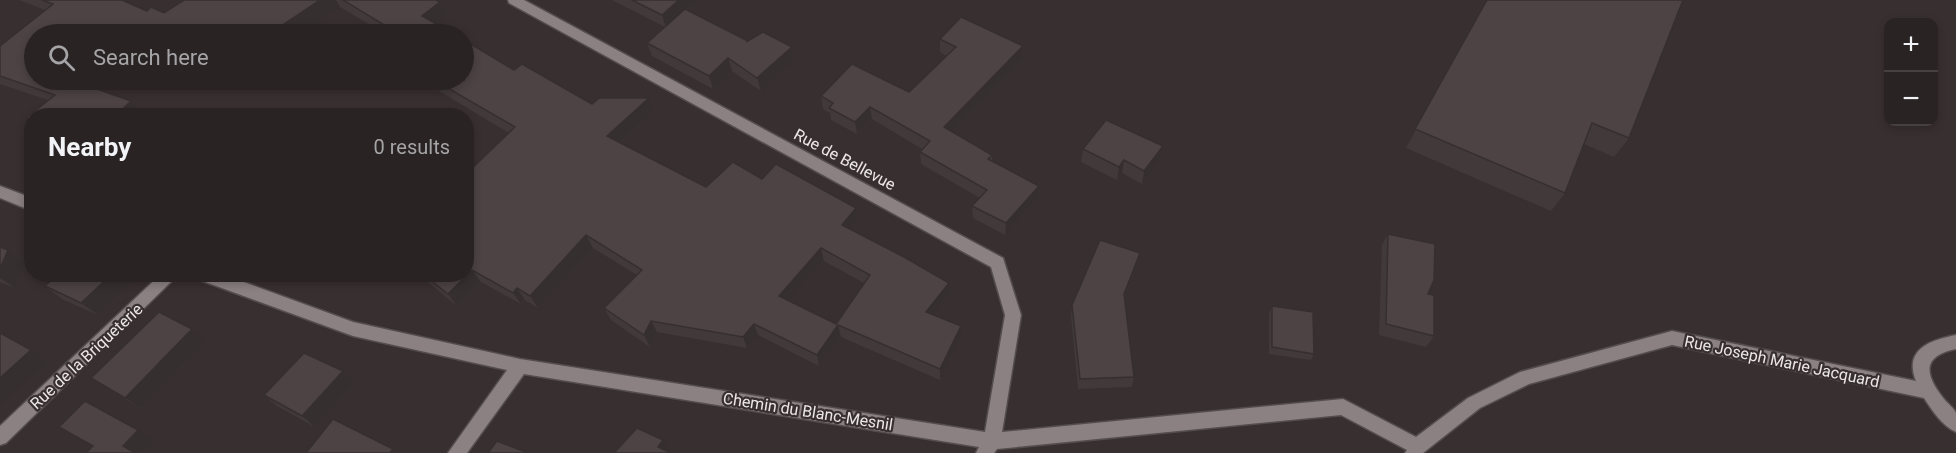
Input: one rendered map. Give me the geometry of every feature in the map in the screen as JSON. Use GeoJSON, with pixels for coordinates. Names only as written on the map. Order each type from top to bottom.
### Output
{"type":"FeatureCollection","features":[{"type":"Feature","properties":{"kind":"street","name":"Rue de Bellevue"},"geometry":{"type":"LineString","coordinates":[[514,0],[998,263],[1013,315],[989,447]]}},
{"type":"Feature","properties":{"kind":"street"},"geometry":{"type":"LineString","coordinates":[[0,192],[24,202]]}},
{"type":"Feature","properties":{"kind":"street","name":"Rue de la Briqueterie"},"geometry":{"type":"LineString","coordinates":[[0,437],[164,282]]}},
{"type":"Feature","properties":{"kind":"street","name":"Chemin du Blanc-Mesnil"},"geometry":{"type":"LineString","coordinates":[[224,282],[353,329],[520,366],[989,447],[1343,407],[1416,450]]}},
{"type":"Feature","properties":{"kind":"street","name":"Rue Joseph Marie Jacquard"},"geometry":{"type":"LineString","coordinates":[[1416,450],[1474,403],[1526,377],[1672,338],[1927,391]]}},
{"type":"Feature","properties":{"kind":"street"},"geometry":{"type":"LineString","coordinates":[[1956,342],[1942,343],[1928,349],[1921,361],[1921,375],[1927,391],[1938,408],[1956,424]]}},
{"type":"Feature","properties":{"kind":"street"},"geometry":{"type":"LineString","coordinates":[[457,453],[520,366]]}},
{"type":"Feature","properties":{"kind":"building"},"geometry":{"type":"Polygon","coordinates":[[[42,0],[122,0],[147,11],[151,7],[164,13],[184,0],[320,0],[284,24],[28,24],[53,4],[42,0]]]}},
{"type":"Feature","properties":{"kind":"building"},"geometry":{"type":"Polygon","coordinates":[[[343,0],[436,0],[440,2],[422,16],[436,24],[383,24],[343,0]]]}},
{"type":"Feature","properties":{"kind":"building"},"geometry":{"type":"Polygon","coordinates":[[[632,0],[679,0],[662,15],[632,0]]]}},
{"type":"Feature","properties":{"kind":"building"},"geometry":{"type":"Polygon","coordinates":[[[1487,0],[1683,0],[1629,138],[1592,123],[1565,193],[1415,129],[1487,0]]]}},
{"type":"Feature","properties":{"kind":"building"},"geometry":{"type":"Polygon","coordinates":[[[685,9],[748,41],[763,32],[792,47],[757,78],[728,58],[709,76],[647,43],[685,9]]]}},
{"type":"Feature","properties":{"kind":"building"},"geometry":{"type":"Polygon","coordinates":[[[961,17],[1023,46],[944,127],[992,155],[988,159],[1039,186],[1006,223],[972,206],[987,190],[920,152],[930,141],[870,107],[855,122],[829,108],[833,103],[821,96],[852,64],[909,92],[956,47],[940,39],[961,17]]]}},
{"type":"Feature","properties":{"kind":"building"},"geometry":{"type":"Polygon","coordinates":[[[24,27],[24,84],[0,76],[0,46],[24,27]]]}},
{"type":"Feature","properties":{"kind":"building"},"geometry":{"type":"Polygon","coordinates":[[[474,46],[514,70],[522,64],[592,104],[599,98],[649,98],[607,136],[706,187],[733,162],[762,179],[776,164],[856,208],[842,225],[949,283],[926,312],[961,326],[940,369],[838,325],[817,355],[754,324],[743,337],[651,321],[644,335],[604,308],[642,270],[586,235],[530,296],[517,288],[513,293],[474,271],[474,166],[515,127],[451,90],[474,90],[474,46]],[[821,248],[779,296],[836,324],[870,275],[821,248]]]}},
{"type":"Feature","properties":{"kind":"building"},"geometry":{"type":"Polygon","coordinates":[[[41,90],[100,90],[131,101],[124,108],[39,108],[55,95],[41,90]]]}},
{"type":"Feature","properties":{"kind":"building"},"geometry":{"type":"Polygon","coordinates":[[[1106,120],[1163,146],[1144,171],[1124,160],[1119,167],[1083,149],[1106,120]]]}},
{"type":"Feature","properties":{"kind":"building"},"geometry":{"type":"Polygon","coordinates":[[[1388,234],[1435,244],[1434,280],[1428,294],[1434,295],[1434,336],[1386,324],[1388,234]]]}},
{"type":"Feature","properties":{"kind":"building"},"geometry":{"type":"Polygon","coordinates":[[[1100,240],[1140,253],[1124,294],[1134,377],[1080,379],[1072,305],[1100,240]]]}},
{"type":"Feature","properties":{"kind":"building"},"geometry":{"type":"Polygon","coordinates":[[[0,247],[8,250],[0,269],[0,247]]]}},
{"type":"Feature","properties":{"kind":"building"},"geometry":{"type":"Polygon","coordinates":[[[49,282],[103,282],[81,303],[45,286],[49,282]]]}},
{"type":"Feature","properties":{"kind":"building"},"geometry":{"type":"Polygon","coordinates":[[[433,282],[460,282],[448,294],[433,282]]]}},
{"type":"Feature","properties":{"kind":"building"},"geometry":{"type":"Polygon","coordinates":[[[1272,306],[1313,312],[1314,354],[1272,347],[1272,306]]]}},
{"type":"Feature","properties":{"kind":"building"},"geometry":{"type":"Polygon","coordinates":[[[159,312],[192,329],[125,398],[91,378],[159,312]]]}},
{"type":"Feature","properties":{"kind":"building"},"geometry":{"type":"Polygon","coordinates":[[[0,333],[31,350],[0,378],[0,333]]]}},
{"type":"Feature","properties":{"kind":"building"},"geometry":{"type":"Polygon","coordinates":[[[304,353],[343,371],[302,416],[264,395],[304,353]]]}},
{"type":"Feature","properties":{"kind":"building"},"geometry":{"type":"Polygon","coordinates":[[[85,401],[138,430],[123,446],[135,453],[86,453],[93,446],[59,427],[85,401]]]}},
{"type":"Feature","properties":{"kind":"building"},"geometry":{"type":"Polygon","coordinates":[[[333,419],[393,449],[390,453],[306,453],[333,419]]]}},
{"type":"Feature","properties":{"kind":"building"},"geometry":{"type":"Polygon","coordinates":[[[637,428],[663,440],[658,447],[671,453],[614,453],[637,428]]]}},
{"type":"Feature","properties":{"kind":"building"},"geometry":{"type":"Polygon","coordinates":[[[497,441],[528,453],[488,453],[497,441]]]}}]}
